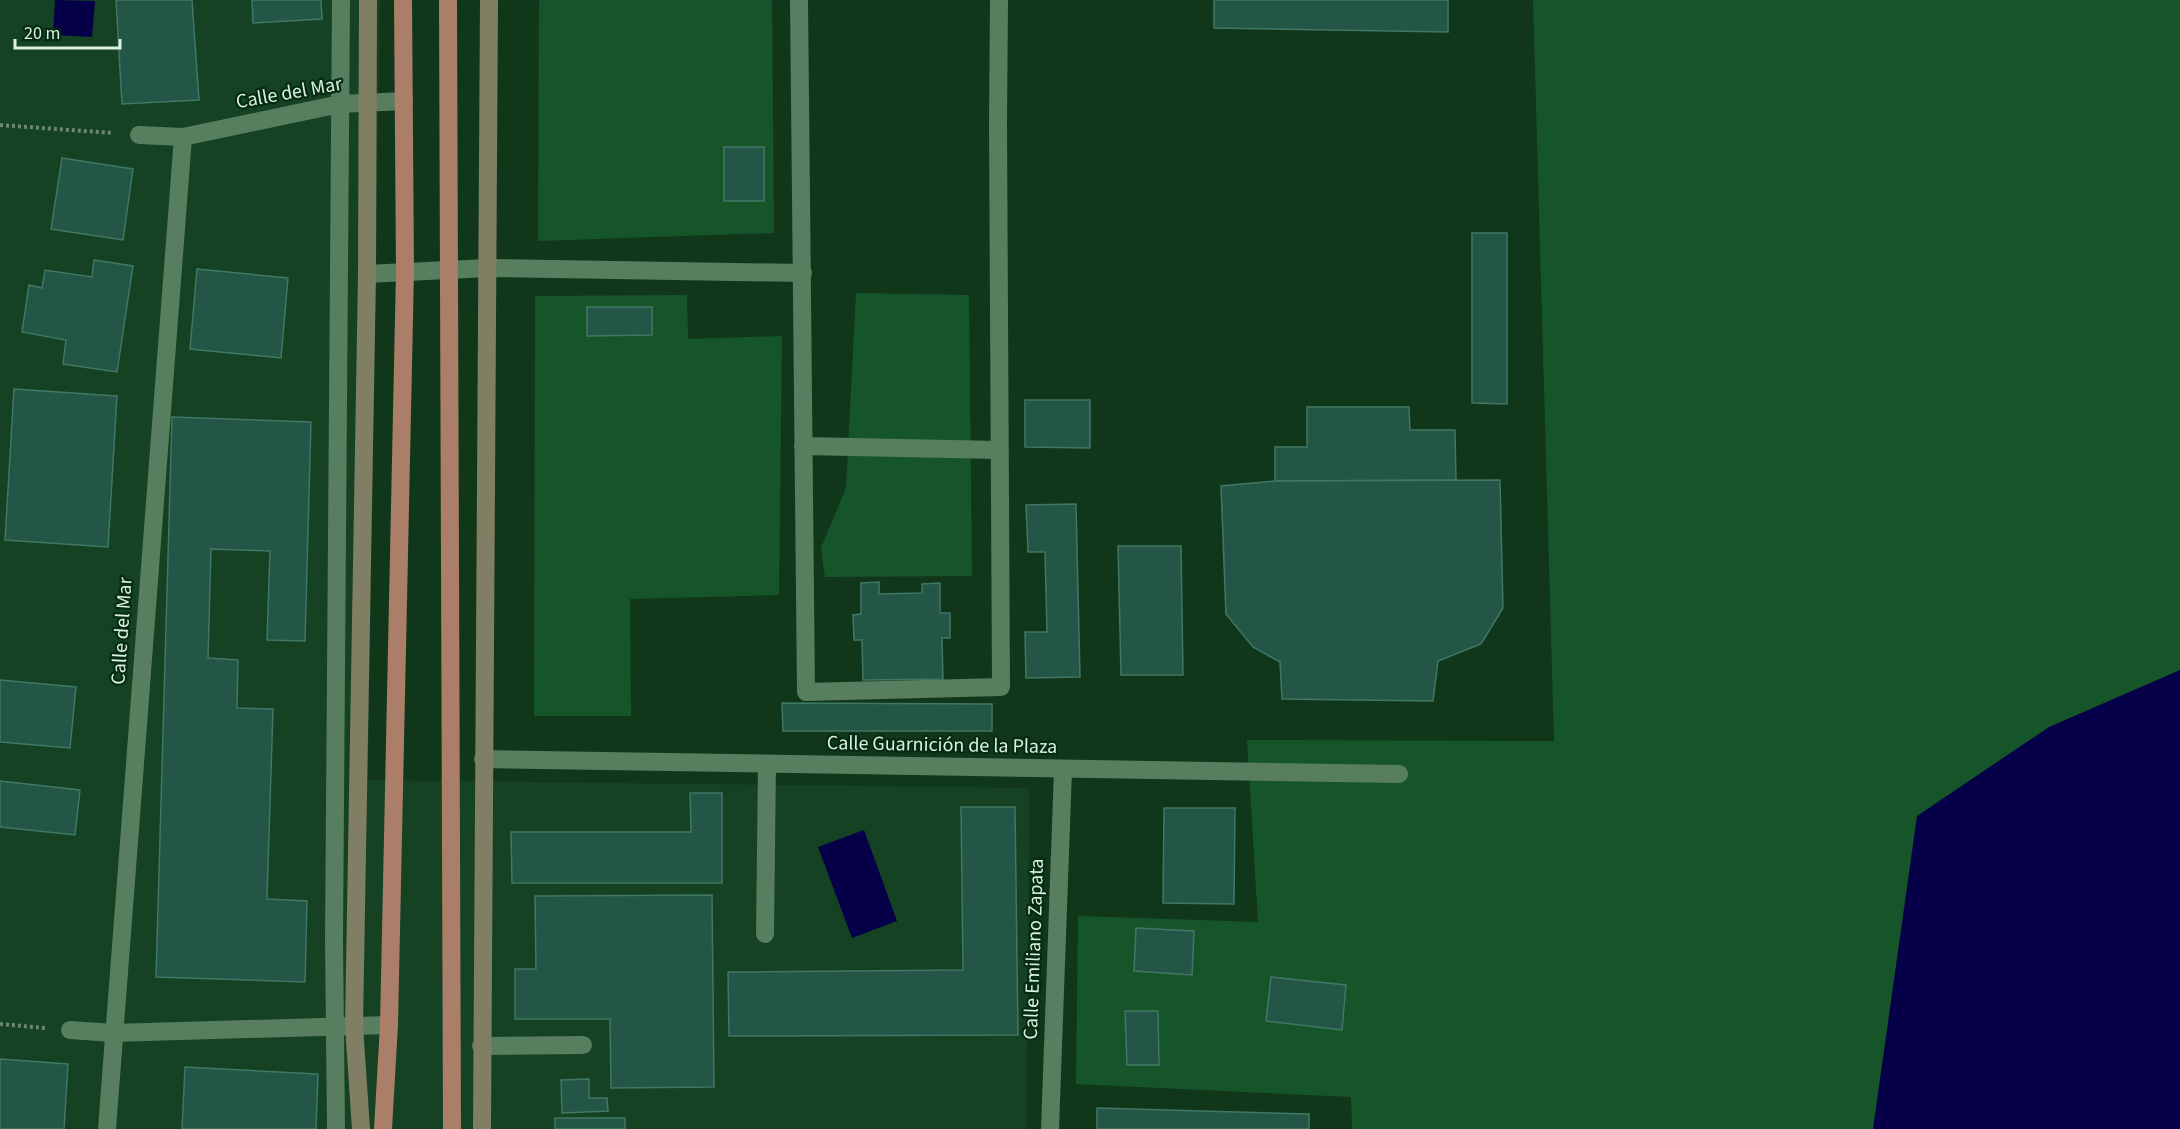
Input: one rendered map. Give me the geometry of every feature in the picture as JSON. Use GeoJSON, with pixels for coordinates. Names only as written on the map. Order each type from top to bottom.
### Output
{"type":"FeatureCollection","features":[{"type":"Feature","properties":{"kind":"main road"},"geometry":{"type":"LineString","coordinates":[[362,1129],[354,1026],[367,274],[368,0]]}},
{"type":"Feature","properties":{"kind":"main road"},"geometry":{"type":"LineString","coordinates":[[383,1129],[389,1025],[405,271],[403,0]]}},
{"type":"Feature","properties":{"kind":"main road"},"geometry":{"type":"LineString","coordinates":[[448,0],[452,1129]]}},
{"type":"Feature","properties":{"kind":"main road"},"geometry":{"type":"LineString","coordinates":[[482,1129],[489,0]]}},
{"type":"Feature","properties":{"kind":"street"},"geometry":{"type":"LineString","coordinates":[[336,1129],[341,0]]}},
{"type":"Feature","properties":{"kind":"street"},"geometry":{"type":"LineString","coordinates":[[799,0],[806,692],[1001,687],[999,0]]}},
{"type":"Feature","properties":{"kind":"street","name":"Calle del Mar"},"geometry":{"type":"LineString","coordinates":[[139,135],[183,136],[339,104],[404,101]]}},
{"type":"Feature","properties":{"kind":"street","name":"Calle del Mar"},"geometry":{"type":"LineString","coordinates":[[107,1129],[183,136]]}},
{"type":"Feature","properties":{"kind":"street"},"geometry":{"type":"LineString","coordinates":[[367,274],[487,268],[803,273]]}},
{"type":"Feature","properties":{"kind":"street"},"geometry":{"type":"LineString","coordinates":[[803,446],[999,450]]}},
{"type":"Feature","properties":{"kind":"street","name":"Calle Guarnición de la Plaza"},"geometry":{"type":"LineString","coordinates":[[483,759],[1399,774]]}},
{"type":"Feature","properties":{"kind":"street"},"geometry":{"type":"LineString","coordinates":[[765,934],[767,764]]}},
{"type":"Feature","properties":{"kind":"street","name":"Calle Emiliano Zapata"},"geometry":{"type":"LineString","coordinates":[[1050,1129],[1063,770]]}},
{"type":"Feature","properties":{"kind":"street"},"geometry":{"type":"LineString","coordinates":[[70,1030],[113,1033],[389,1025]]}},
{"type":"Feature","properties":{"kind":"street"},"geometry":{"type":"LineString","coordinates":[[481,1046],[583,1045]]}},
{"type":"Feature","properties":{"kind":"path"},"geometry":{"type":"LineString","coordinates":[[0,125],[139,135]]}},
{"type":"Feature","properties":{"kind":"path"},"geometry":{"type":"LineString","coordinates":[[0,1024],[70,1030]]}},
{"type":"Feature","properties":{"kind":"shaded area"},"geometry":{"type":"Polygon","coordinates":[[[0,0],[380,0],[368,780],[1029,788],[1027,1129],[0,1129],[0,0]]]}},
{"type":"Feature","properties":{"kind":"shaded area"},"geometry":{"type":"Polygon","coordinates":[[[55,0],[95,1],[92,37],[53,35],[55,0]]]}},
{"type":"Feature","properties":{"kind":"shaded area"},"geometry":{"type":"Polygon","coordinates":[[[539,0],[772,0],[774,233],[538,241],[539,0]]]}},
{"type":"Feature","properties":{"kind":"shaded area"},"geometry":{"type":"Polygon","coordinates":[[[1533,0],[2180,0],[2180,1129],[1352,1129],[1351,1097],[1076,1084],[1078,916],[1258,922],[1247,740],[1554,741],[1533,0]]]}},
{"type":"Feature","properties":{"kind":"shaded area"},"geometry":{"type":"Polygon","coordinates":[[[856,293],[969,295],[972,576],[825,577],[821,548],[846,488],[856,293]]]}},
{"type":"Feature","properties":{"kind":"shaded area"},"geometry":{"type":"Polygon","coordinates":[[[687,295],[688,339],[782,336],[779,595],[630,599],[631,716],[534,716],[535,296],[687,295]]]}},
{"type":"Feature","properties":{"kind":"shaded area"},"geometry":{"type":"Polygon","coordinates":[[[2180,670],[2180,1129],[1873,1129],[1917,816],[2049,727],[2180,670]]]}},
{"type":"Feature","properties":{"kind":"shaded area"},"geometry":{"type":"Polygon","coordinates":[[[864,830],[897,921],[852,938],[818,847],[864,830]]]}},
{"type":"Feature","properties":{"kind":"building"},"geometry":{"type":"Polygon","coordinates":[[[116,0],[192,0],[199,100],[122,104],[116,0]]]}},
{"type":"Feature","properties":{"kind":"building"},"geometry":{"type":"Polygon","coordinates":[[[252,0],[321,0],[322,19],[253,23],[252,0]]]}},
{"type":"Feature","properties":{"kind":"building"},"geometry":{"type":"Polygon","coordinates":[[[1214,0],[1448,0],[1448,32],[1214,28],[1214,0]]]}},
{"type":"Feature","properties":{"kind":"building"},"geometry":{"type":"Polygon","coordinates":[[[724,147],[764,147],[764,201],[724,201],[724,147]]]}},
{"type":"Feature","properties":{"kind":"building"},"geometry":{"type":"Polygon","coordinates":[[[62,158],[133,169],[123,240],[51,229],[62,158]]]}},
{"type":"Feature","properties":{"kind":"building"},"geometry":{"type":"Polygon","coordinates":[[[1472,233],[1507,233],[1507,404],[1472,403],[1472,233]]]}},
{"type":"Feature","properties":{"kind":"building"},"geometry":{"type":"Polygon","coordinates":[[[94,260],[133,266],[117,372],[63,364],[66,340],[22,332],[29,285],[42,288],[45,270],[92,277],[94,260]]]}},
{"type":"Feature","properties":{"kind":"building"},"geometry":{"type":"Polygon","coordinates":[[[197,269],[288,278],[281,358],[190,349],[197,269]]]}},
{"type":"Feature","properties":{"kind":"building"},"geometry":{"type":"Polygon","coordinates":[[[587,307],[652,307],[652,335],[587,336],[587,307]]]}},
{"type":"Feature","properties":{"kind":"building"},"geometry":{"type":"Polygon","coordinates":[[[14,389],[117,396],[108,547],[5,540],[14,389]]]}},
{"type":"Feature","properties":{"kind":"building"},"geometry":{"type":"Polygon","coordinates":[[[1025,400],[1090,400],[1090,448],[1025,447],[1025,400]]]}},
{"type":"Feature","properties":{"kind":"building"},"geometry":{"type":"Polygon","coordinates":[[[1307,407],[1409,407],[1410,430],[1455,430],[1456,480],[1275,481],[1275,447],[1307,447],[1307,407]]]}},
{"type":"Feature","properties":{"kind":"building"},"geometry":{"type":"Polygon","coordinates":[[[172,417],[311,422],[305,641],[267,640],[270,551],[211,549],[208,658],[238,660],[237,708],[273,709],[267,899],[307,901],[305,982],[156,977],[172,417]]]}},
{"type":"Feature","properties":{"kind":"building"},"geometry":{"type":"Polygon","coordinates":[[[1500,480],[1503,608],[1481,644],[1438,661],[1433,701],[1282,699],[1280,662],[1253,647],[1226,614],[1221,486],[1275,481],[1500,480]]]}},
{"type":"Feature","properties":{"kind":"building"},"geometry":{"type":"Polygon","coordinates":[[[1076,504],[1080,677],[1026,678],[1025,632],[1047,632],[1045,552],[1028,552],[1026,505],[1076,504]]]}},
{"type":"Feature","properties":{"kind":"building"},"geometry":{"type":"Polygon","coordinates":[[[1118,546],[1181,546],[1183,675],[1121,675],[1118,546]]]}},
{"type":"Feature","properties":{"kind":"building"},"geometry":{"type":"Polygon","coordinates":[[[879,582],[879,594],[922,593],[922,584],[940,583],[940,613],[950,613],[950,638],[942,638],[943,679],[863,680],[862,640],[854,640],[853,615],[861,614],[861,583],[879,582]]]}},
{"type":"Feature","properties":{"kind":"building"},"geometry":{"type":"Polygon","coordinates":[[[0,680],[76,687],[70,748],[0,742],[0,680]]]}},
{"type":"Feature","properties":{"kind":"building"},"geometry":{"type":"Polygon","coordinates":[[[782,703],[992,704],[992,731],[783,731],[782,703]]]}},
{"type":"Feature","properties":{"kind":"building"},"geometry":{"type":"Polygon","coordinates":[[[0,781],[80,790],[75,835],[0,827],[0,781]]]}},
{"type":"Feature","properties":{"kind":"building"},"geometry":{"type":"Polygon","coordinates":[[[690,793],[722,793],[722,883],[512,883],[511,832],[691,832],[690,793]]]}},
{"type":"Feature","properties":{"kind":"building"},"geometry":{"type":"Polygon","coordinates":[[[961,807],[1015,807],[1018,1035],[729,1036],[728,972],[963,970],[961,807]]]}},
{"type":"Feature","properties":{"kind":"building"},"geometry":{"type":"Polygon","coordinates":[[[1164,808],[1235,808],[1234,904],[1163,903],[1164,808]]]}},
{"type":"Feature","properties":{"kind":"building"},"geometry":{"type":"Polygon","coordinates":[[[712,895],[714,1087],[611,1088],[610,1019],[515,1019],[515,969],[536,969],[535,896],[712,895]]]}},
{"type":"Feature","properties":{"kind":"building"},"geometry":{"type":"Polygon","coordinates":[[[1136,928],[1194,931],[1192,975],[1134,971],[1136,928]]]}},
{"type":"Feature","properties":{"kind":"building"},"geometry":{"type":"Polygon","coordinates":[[[1271,977],[1346,985],[1342,1030],[1266,1021],[1271,977]]]}},
{"type":"Feature","properties":{"kind":"building"},"geometry":{"type":"Polygon","coordinates":[[[1125,1011],[1158,1011],[1159,1065],[1127,1065],[1125,1011]]]}},
{"type":"Feature","properties":{"kind":"building"},"geometry":{"type":"Polygon","coordinates":[[[0,1059],[68,1064],[64,1129],[0,1129],[0,1059]]]}},
{"type":"Feature","properties":{"kind":"building"},"geometry":{"type":"Polygon","coordinates":[[[185,1067],[318,1074],[316,1129],[182,1129],[185,1067]]]}},
{"type":"Feature","properties":{"kind":"building"},"geometry":{"type":"Polygon","coordinates":[[[589,1079],[589,1098],[607,1098],[608,1111],[562,1113],[561,1080],[589,1079]]]}},
{"type":"Feature","properties":{"kind":"building"},"geometry":{"type":"Polygon","coordinates":[[[1097,1108],[1309,1114],[1309,1129],[1097,1129],[1097,1108]]]}},
{"type":"Feature","properties":{"kind":"building"},"geometry":{"type":"Polygon","coordinates":[[[555,1118],[625,1118],[625,1129],[555,1129],[555,1118]]]}}]}
